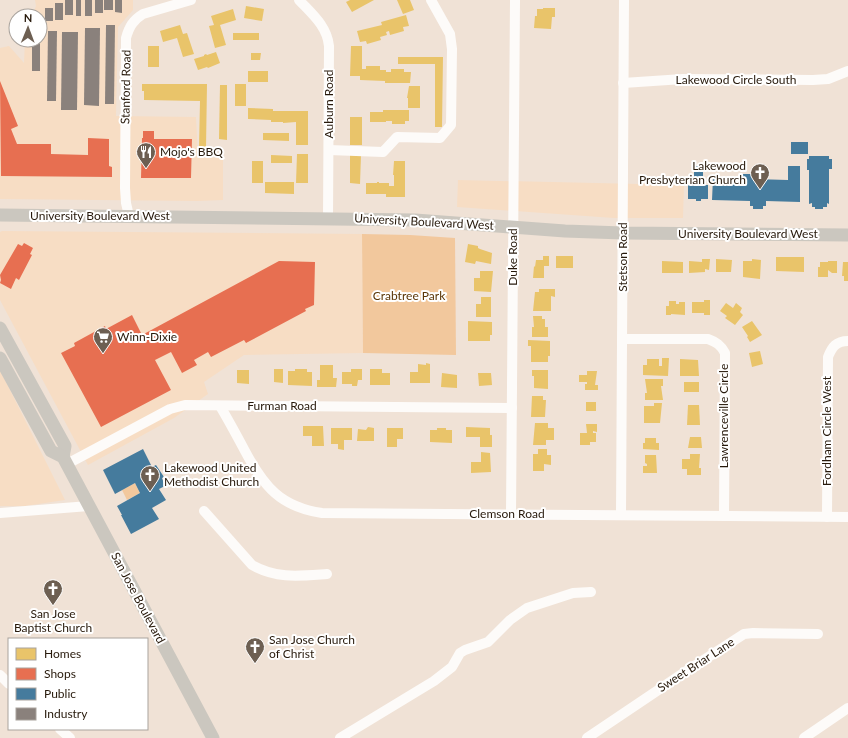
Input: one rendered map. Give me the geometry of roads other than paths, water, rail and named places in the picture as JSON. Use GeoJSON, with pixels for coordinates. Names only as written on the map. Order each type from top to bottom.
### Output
{"type":"FeatureCollection","features":[{"type":"Feature","properties":{"kind":"main road","name":"University Boulevard West"},"geometry":{"type":"LineString","coordinates":[[0,215],[415,220],[565,231],[848,235]]}},
{"type":"Feature","properties":{"kind":"main road"},"geometry":{"type":"LineString","coordinates":[[0,221],[14,216]]}},
{"type":"Feature","properties":{"kind":"main road","name":"San Jose Boulevard"},"geometry":{"type":"LineString","coordinates":[[0,328],[65,446],[65,461]]}},
{"type":"Feature","properties":{"kind":"main road","name":"San Jose Boulevard"},"geometry":{"type":"LineString","coordinates":[[0,358],[51,451],[65,461],[213,738]]}},
{"type":"Feature","properties":{"kind":"street","name":"Stanford Road"},"geometry":{"type":"LineString","coordinates":[[128,216],[126,203],[125,131],[126,38],[128,30],[136,18],[143,14],[191,0]]}},
{"type":"Feature","properties":{"kind":"street","name":"Auburn Road"},"geometry":{"type":"LineString","coordinates":[[299,0],[322,25],[328,38],[328,218]]}},
{"type":"Feature","properties":{"kind":"street"},"geometry":{"type":"LineString","coordinates":[[329,150],[383,152],[397,137],[440,138],[451,125],[452,49],[450,34],[431,0]]}},
{"type":"Feature","properties":{"kind":"street","name":"Duke Road"},"geometry":{"type":"LineString","coordinates":[[511,514],[515,0]]}},
{"type":"Feature","properties":{"kind":"street","name":"Stetson Road"},"geometry":{"type":"LineString","coordinates":[[621,515],[624,0]]}},
{"type":"Feature","properties":{"kind":"street","name":"Lakewood Circle South"},"geometry":{"type":"LineString","coordinates":[[623,83],[683,80],[813,80],[828,79],[848,71]]}},
{"type":"Feature","properties":{"kind":"street","name":"Lawrenceville Circle"},"geometry":{"type":"LineString","coordinates":[[623,339],[708,339],[717,342],[725,353],[724,516]]}},
{"type":"Feature","properties":{"kind":"street","name":"Fordham Circle West"},"geometry":{"type":"LineString","coordinates":[[827,517],[828,357],[833,346],[840,342],[848,341]]}},
{"type":"Feature","properties":{"kind":"street","name":"Furman Road"},"geometry":{"type":"LineString","coordinates":[[65,461],[170,409],[185,405],[512,408]]}},
{"type":"Feature","properties":{"kind":"street","name":"Clemson Road"},"geometry":{"type":"LineString","coordinates":[[220,406],[260,478],[277,496],[296,507],[322,513],[848,517]]}},
{"type":"Feature","properties":{"kind":"street"},"geometry":{"type":"LineString","coordinates":[[0,513],[89,506]]}},
{"type":"Feature","properties":{"kind":"street"},"geometry":{"type":"LineString","coordinates":[[204,511],[252,565],[261,570],[278,575],[327,574]]}},
{"type":"Feature","properties":{"kind":"street"},"geometry":{"type":"LineString","coordinates":[[340,738],[434,681],[452,667],[460,653],[488,642],[510,620],[527,608],[573,593],[591,592]]}},
{"type":"Feature","properties":{"kind":"street","name":"Sweet Briar Lane"},"geometry":{"type":"LineString","coordinates":[[587,738],[744,634],[818,634]]}},
{"type":"Feature","properties":{"kind":"street"},"geometry":{"type":"LineString","coordinates":[[0,675],[8,683]]}},
{"type":"Feature","properties":{"kind":"street"},"geometry":{"type":"LineString","coordinates":[[804,738],[848,708]]}},
{"type":"Feature","properties":{"kind":"street"},"geometry":{"type":"LineString","coordinates":[[61,730],[70,738]]}},
{"type":"Feature","properties":{"kind":"place","name":"Mojo's BBQ"},"geometry":{"type":"Point","coordinates":[146,169]}},
{"type":"Feature","properties":{"kind":"place","name":"Lakewood Presbyterian Church"},"geometry":{"type":"Point","coordinates":[760,190]}},
{"type":"Feature","properties":{"kind":"place","name":"Winn-Dixie"},"geometry":{"type":"Point","coordinates":[103,354]}},
{"type":"Feature","properties":{"kind":"place","name":"Lakewood United Methodist Church"},"geometry":{"type":"Point","coordinates":[150,492]}},
{"type":"Feature","properties":{"kind":"place","name":"San Jose Baptist Church"},"geometry":{"type":"Point","coordinates":[53,606]}},
{"type":"Feature","properties":{"kind":"place","name":"San Jose Church of Christ"},"geometry":{"type":"Point","coordinates":[255,664]}},
{"type":"Feature","properties":{"kind":"park label","name":"Crabtree Park"},"geometry":{"type":"Point","coordinates":[409,296]}}]}
